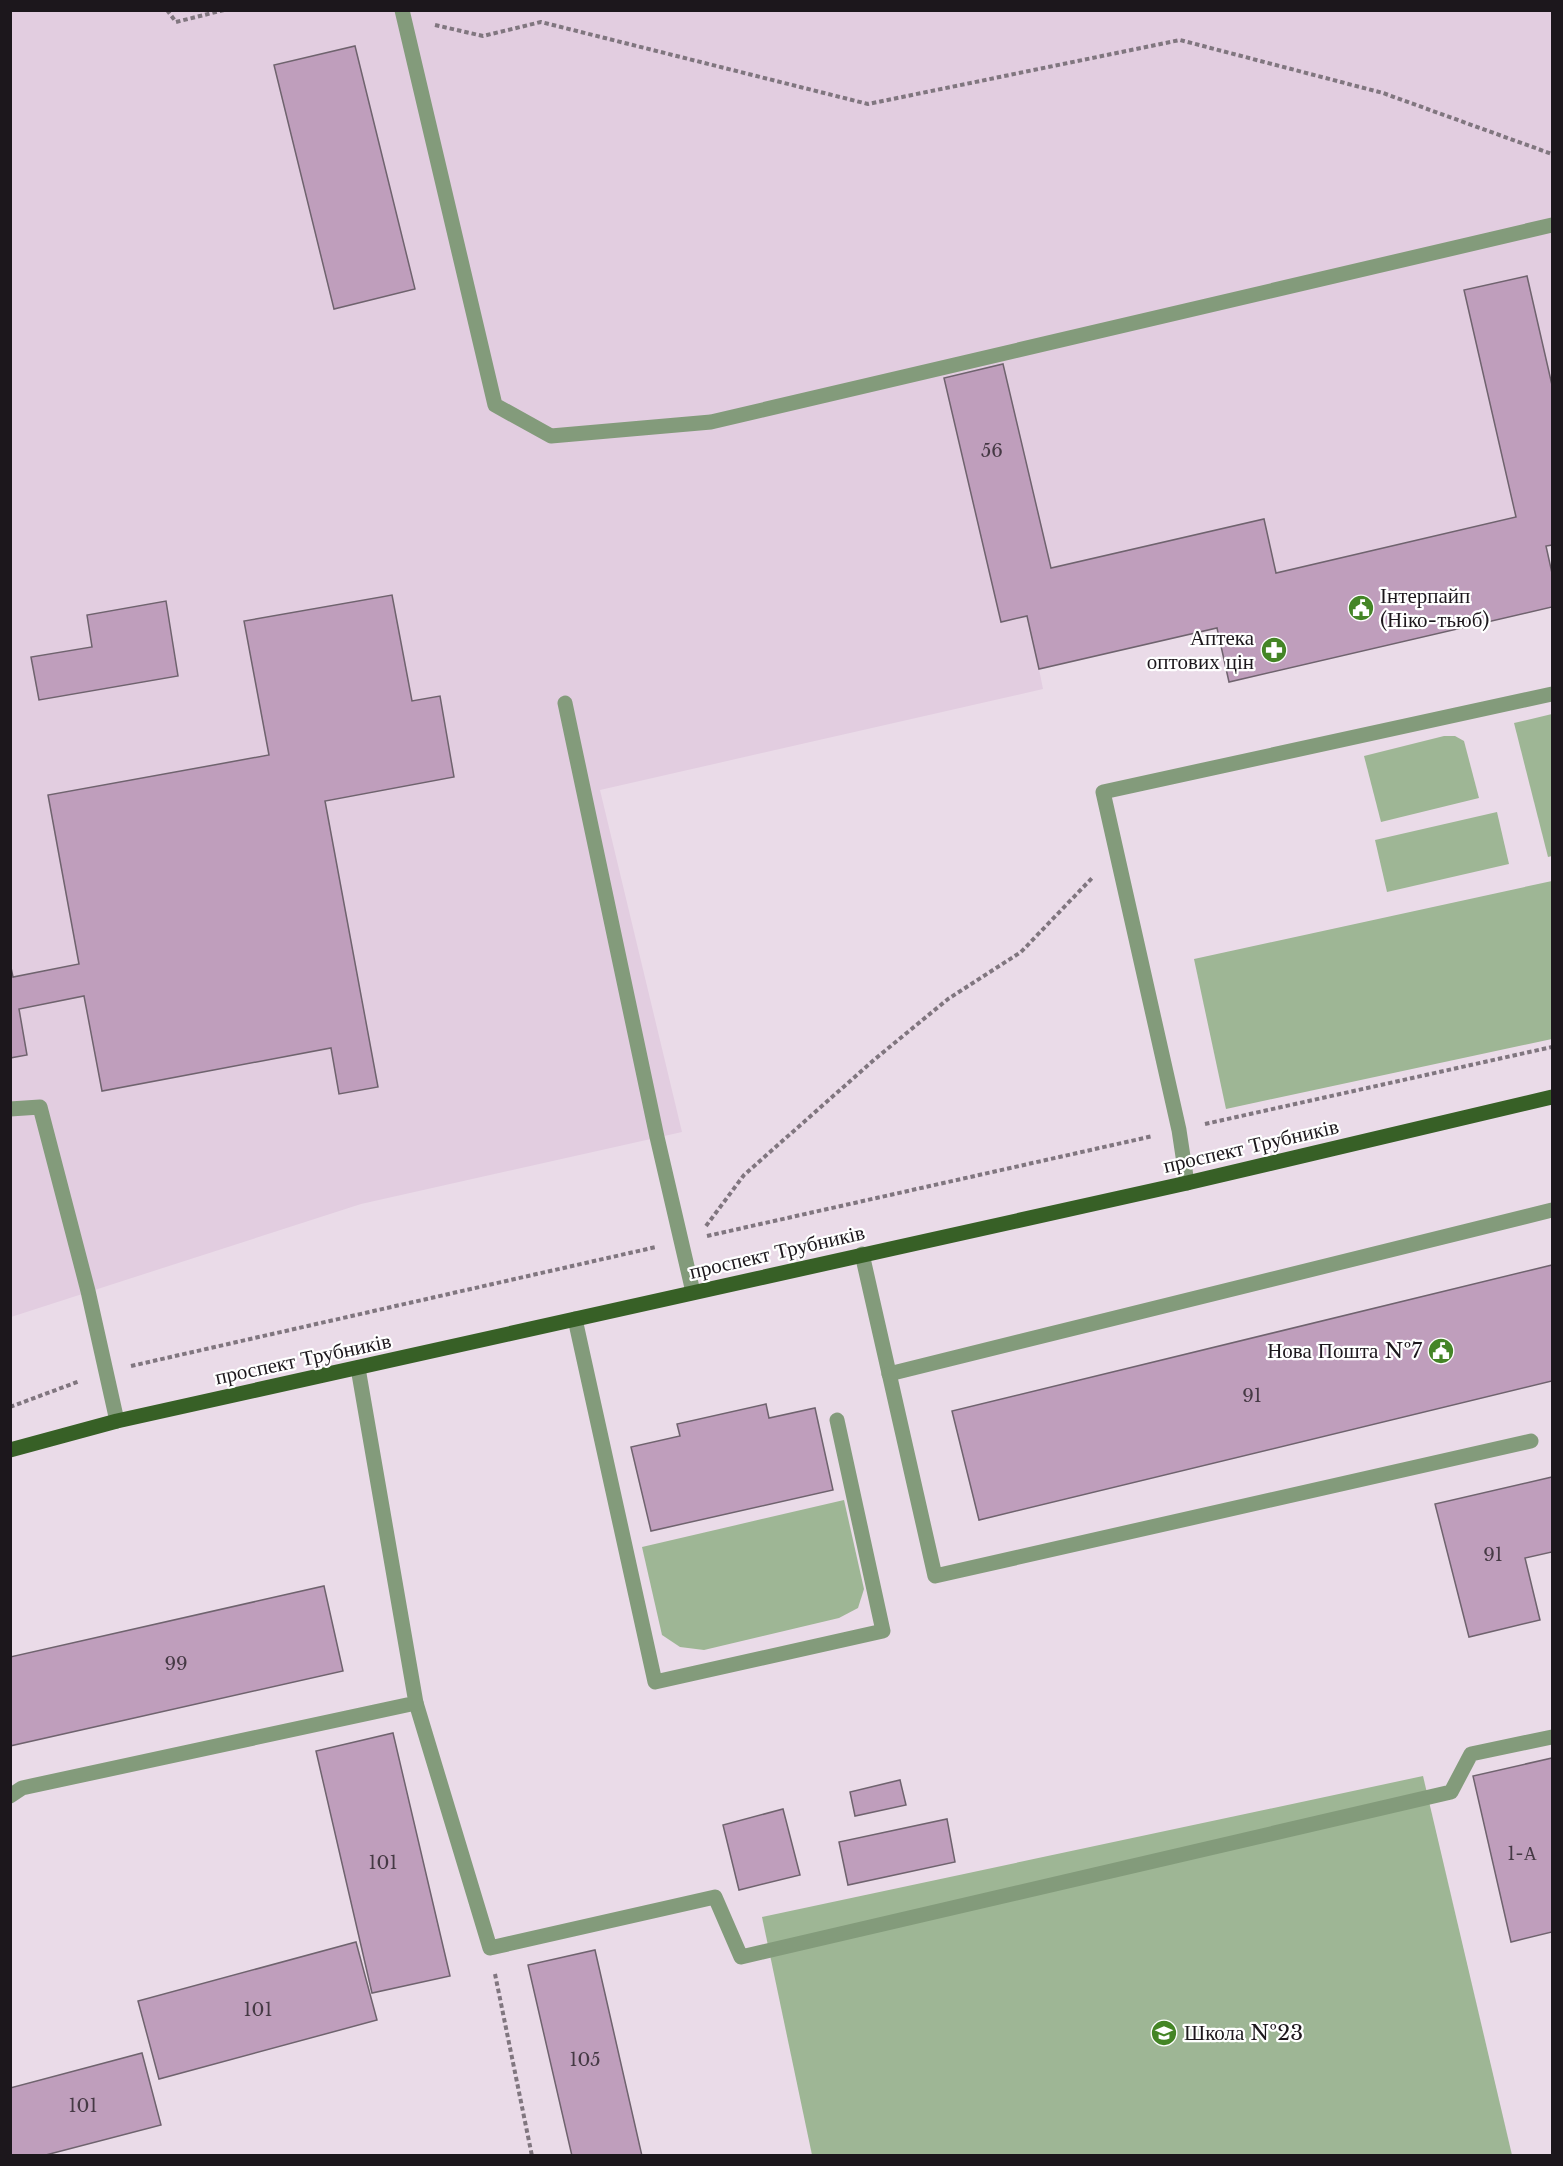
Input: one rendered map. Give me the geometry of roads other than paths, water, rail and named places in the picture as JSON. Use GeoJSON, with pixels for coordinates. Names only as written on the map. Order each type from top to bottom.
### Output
{"type":"FeatureCollection","features":[{"type":"Feature","properties":{"kind":"main road","name":"проспект Трубників"},"geometry":{"type":"LineString","coordinates":[[10,1450],[117,1421],[1187,1183],[1552,1096]]}},
{"type":"Feature","properties":{"kind":"lane"},"geometry":{"type":"LineString","coordinates":[[403,14],[495,405],[551,436],[711,422],[1552,225]]}},
{"type":"Feature","properties":{"kind":"lane"},"geometry":{"type":"LineString","coordinates":[[1187,1183],[1179,1130],[1103,792],[1552,694]]}},
{"type":"Feature","properties":{"kind":"lane"},"geometry":{"type":"LineString","coordinates":[[565,704],[680,1242],[693,1292]]}},
{"type":"Feature","properties":{"kind":"lane"},"geometry":{"type":"LineString","coordinates":[[10,1108],[40,1107],[88,1291],[117,1421]]}},
{"type":"Feature","properties":{"kind":"lane"},"geometry":{"type":"LineString","coordinates":[[889,1374],[1552,1210]]}},
{"type":"Feature","properties":{"kind":"lane"},"geometry":{"type":"LineString","coordinates":[[862,1254],[935,1576],[1531,1442]]}},
{"type":"Feature","properties":{"kind":"lane"},"geometry":{"type":"LineString","coordinates":[[574,1319],[655,1682],[883,1631],[837,1420]]}},
{"type":"Feature","properties":{"kind":"lane"},"geometry":{"type":"LineString","coordinates":[[358,1368],[416,1703],[490,1948],[715,1897],[741,1957],[1450,1792],[1471,1754],[1552,1737]]}},
{"type":"Feature","properties":{"kind":"lane"},"geometry":{"type":"LineString","coordinates":[[10,1796],[22,1788],[416,1703]]}},
{"type":"Feature","properties":{"kind":"place","name":"Інтерпайп (Ніко-тьюб)"},"geometry":{"type":"Point","coordinates":[1361,608]}},
{"type":"Feature","properties":{"kind":"place","name":"Аптека оптових цін"},"geometry":{"type":"Point","coordinates":[1274,650]}},
{"type":"Feature","properties":{"kind":"place","name":"Нова Пошта №7"},"geometry":{"type":"Point","coordinates":[1441,1351]}},
{"type":"Feature","properties":{"kind":"place","name":"Школа №23"},"geometry":{"type":"Point","coordinates":[1164,2033]}}]}
